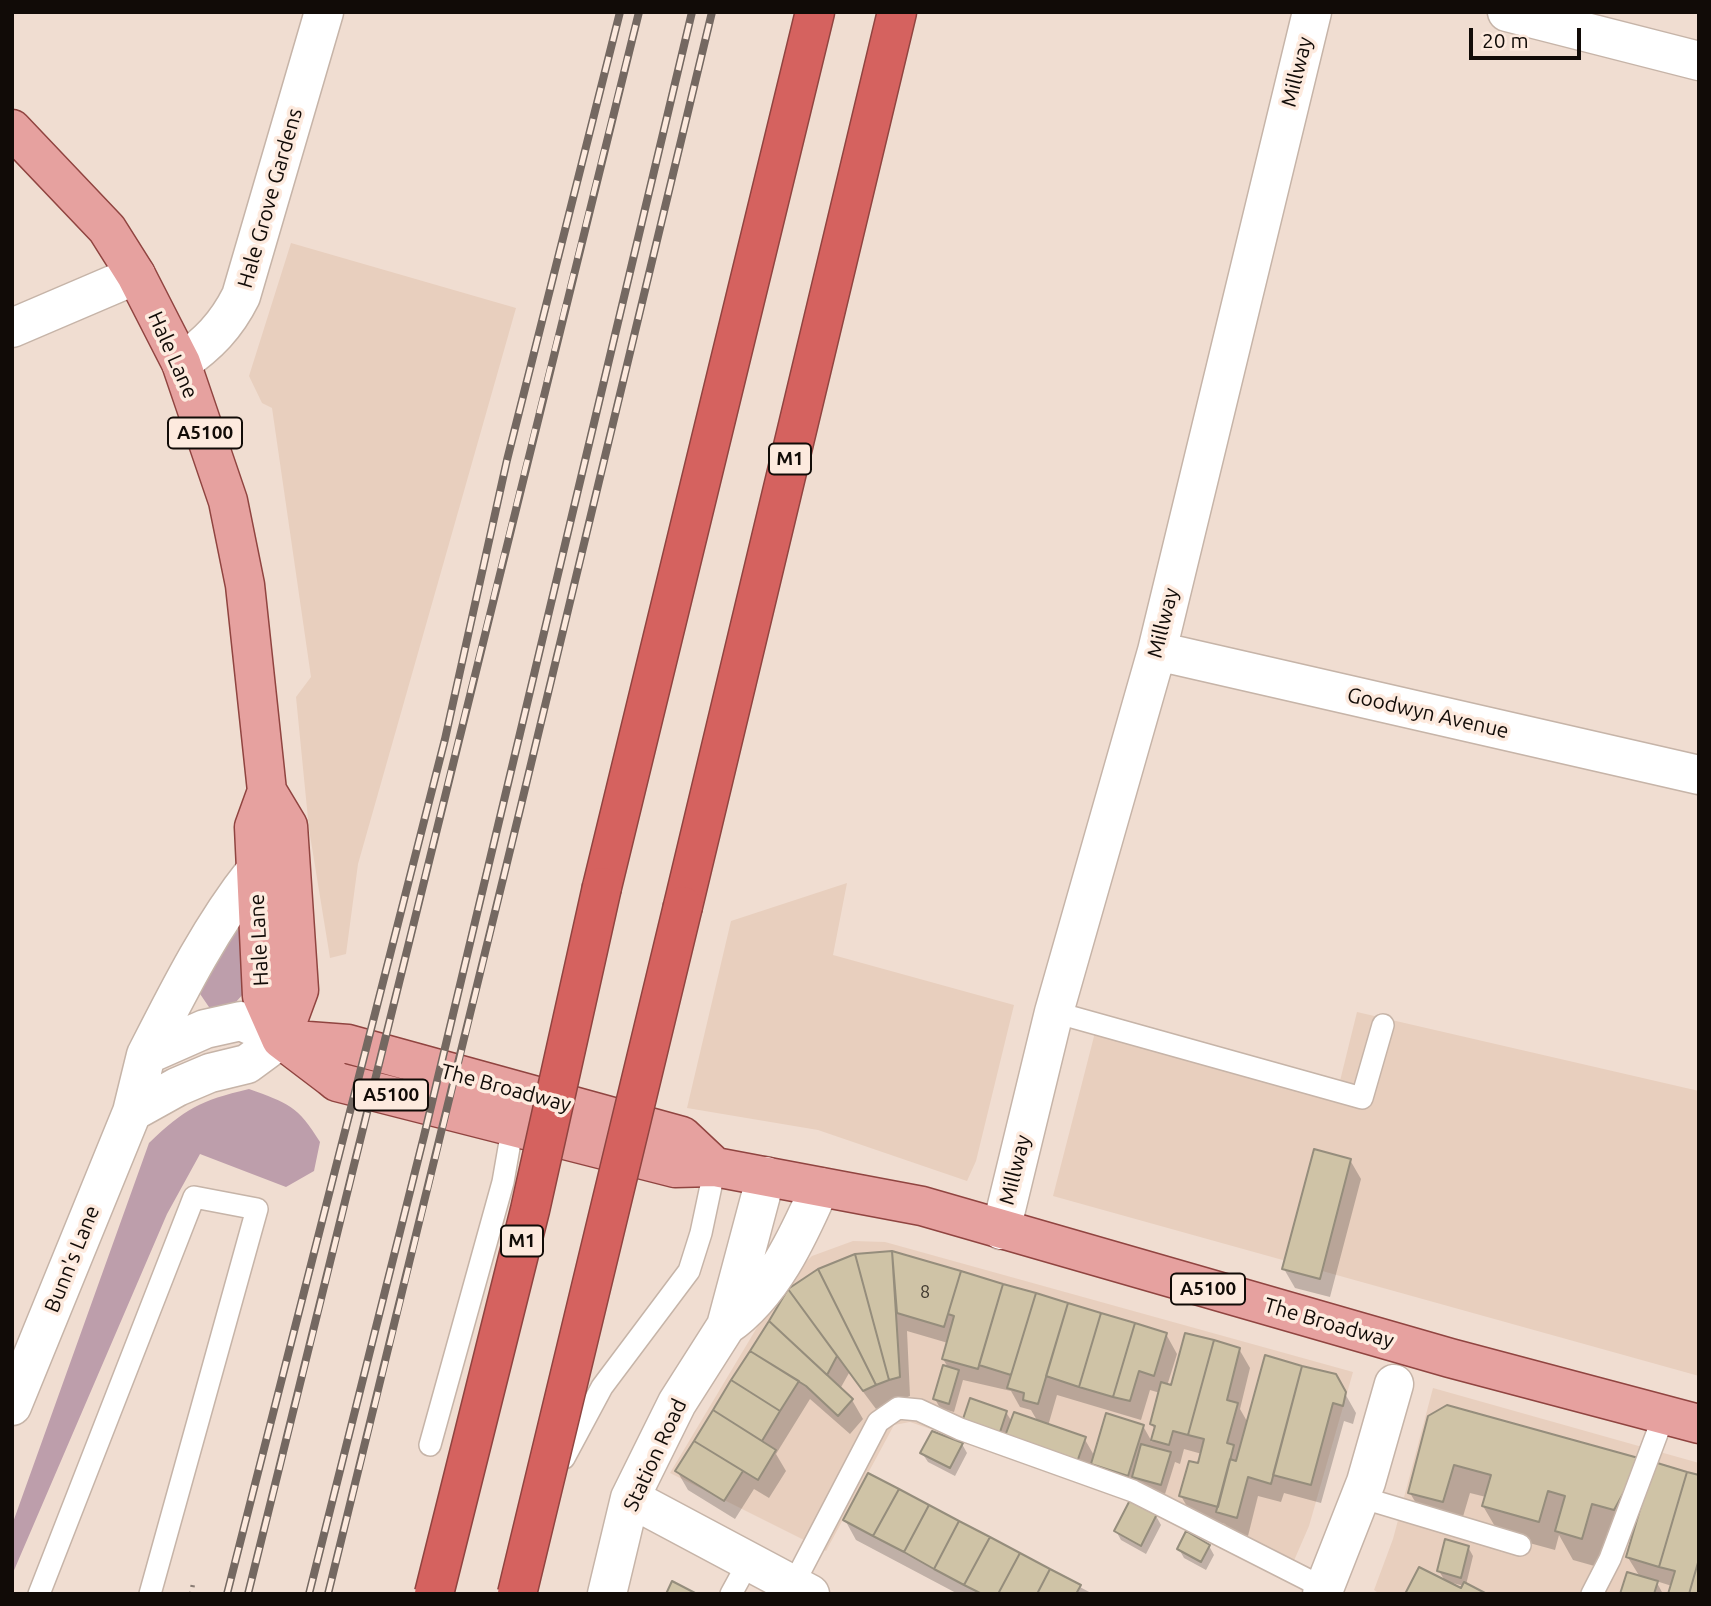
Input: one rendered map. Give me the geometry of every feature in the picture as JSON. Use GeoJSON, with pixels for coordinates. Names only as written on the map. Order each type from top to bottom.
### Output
{"type":"FeatureCollection","features":[{"type":"Feature","properties":{"kind":"highway","name":"M1"},"geometry":{"type":"LineString","coordinates":[[434,1594],[530,1210],[602,887],[815,12]]}},
{"type":"Feature","properties":{"kind":"highway","name":"M1"},"geometry":{"type":"LineString","coordinates":[[517,1594],[897,12]]}},
{"type":"Feature","properties":{"kind":"main road","name":"Hale Lane"},"geometry":{"type":"LineString","coordinates":[[12,129],[107,229],[136,275],[181,363],[228,502],[245,585],[267,791],[288,826],[299,990],[281,1039]]}},
{"type":"Feature","properties":{"kind":"main road","name":"Hale Lane"},"geometry":{"type":"LineString","coordinates":[[267,791],[254,827],[262,996],[281,1039]]}},
{"type":"Feature","properties":{"kind":"main road","name":"The Broadway"},"geometry":{"type":"LineString","coordinates":[[281,1039],[337,1082],[682,1136],[715,1167]]}},
{"type":"Feature","properties":{"kind":"main road","name":"The Broadway"},"geometry":{"type":"LineString","coordinates":[[517,1109],[578,1143],[675,1168],[715,1167],[922,1206],[1681,1420]]}},
{"type":"Feature","properties":{"kind":"street","name":"Hale Grove Gardens"},"geometry":{"type":"LineString","coordinates":[[181,363],[206,346],[227,323],[241,296],[324,12]]}},
{"type":"Feature","properties":{"kind":"street","name":"Millway"},"geometry":{"type":"LineString","coordinates":[[1001,1230],[1054,1012],[1157,650],[1312,12]]}},
{"type":"Feature","properties":{"kind":"street"},"geometry":{"type":"LineString","coordinates":[[1507,12],[1699,61]]}},
{"type":"Feature","properties":{"kind":"street"},"geometry":{"type":"LineString","coordinates":[[12,328],[136,275]]}},
{"type":"Feature","properties":{"kind":"street","name":"Goodwyn Avenue"},"geometry":{"type":"LineString","coordinates":[[1157,650],[1699,775]]}},
{"type":"Feature","properties":{"kind":"street","name":"Bunn's Lane"},"geometry":{"type":"LineString","coordinates":[[12,1406],[132,1112],[146,1055],[177,994],[237,894],[255,871]]}},
{"type":"Feature","properties":{"kind":"street"},"geometry":{"type":"LineString","coordinates":[[132,1112],[177,1087],[210,1073],[247,1064],[281,1039],[241,1021],[205,1029],[146,1055]]}},
{"type":"Feature","properties":{"kind":"street","name":"Station Road"},"geometry":{"type":"LineString","coordinates":[[607,1594],[630,1498],[677,1403],[726,1326],[766,1176]]}},
{"type":"Feature","properties":{"kind":"street","name":"Station Road"},"geometry":{"type":"LineString","coordinates":[[726,1326],[751,1309],[800,1233],[820,1187]]}},
{"type":"Feature","properties":{"kind":"street"},"geometry":{"type":"LineString","coordinates":[[1323,1591],[1360,1497],[1394,1384]]}},
{"type":"Feature","properties":{"kind":"street"},"geometry":{"type":"LineString","coordinates":[[630,1498],[740,1578],[801,1589]]}},
{"type":"Feature","properties":{"kind":"lane"},"geometry":{"type":"LineString","coordinates":[[1054,1012],[1362,1098],[1383,1025]]}},
{"type":"Feature","properties":{"kind":"lane"},"geometry":{"type":"LineString","coordinates":[[430,1445],[503,1182],[517,1109]]}},
{"type":"Feature","properties":{"kind":"lane"},"geometry":{"type":"LineString","coordinates":[[503,1182],[578,1143]]}},
{"type":"Feature","properties":{"kind":"lane"},"geometry":{"type":"LineString","coordinates":[[564,1458],[602,1387],[689,1271],[701,1233],[715,1167]]}},
{"type":"Feature","properties":{"kind":"lane"},"geometry":{"type":"LineString","coordinates":[[39,1594],[194,1197],[257,1209],[150,1594]]}},
{"type":"Feature","properties":{"kind":"lane"},"geometry":{"type":"LineString","coordinates":[[801,1589],[878,1422],[898,1408],[919,1410],[960,1429],[1133,1490],[1323,1591]]}},
{"type":"Feature","properties":{"kind":"lane"},"geometry":{"type":"LineString","coordinates":[[1592,1594],[1681,1420]]}},
{"type":"Feature","properties":{"kind":"lane"},"geometry":{"type":"LineString","coordinates":[[1360,1497],[1520,1545]]}},
{"type":"Feature","properties":{"kind":"path"},"geometry":{"type":"LineString","coordinates":[[191,1594],[193,1584]]}},
{"type":"Feature","properties":{"kind":"shaded area"},"geometry":{"type":"Polygon","coordinates":[[[291,243],[516,308],[358,864],[346,954],[330,958],[309,829],[296,697],[311,677],[272,408],[262,403],[249,376],[291,243]]]}},
{"type":"Feature","properties":{"kind":"shaded area"},"geometry":{"type":"Polygon","coordinates":[[[847,883],[833,955],[1014,1005],[976,1161],[967,1181],[818,1130],[687,1108],[731,921],[847,883]]]}},
{"type":"Feature","properties":{"kind":"shaded area"},"geometry":{"type":"Polygon","coordinates":[[[239,918],[246,920],[245,992],[235,1003],[211,1010],[196,988],[239,918]]]}},
{"type":"Feature","properties":{"kind":"shaded area"},"geometry":{"type":"Polygon","coordinates":[[[1357,1012],[1699,1091],[1699,1376],[1053,1196],[1100,1013],[1340,1081],[1357,1012]]]}},
{"type":"Feature","properties":{"kind":"shaded area"},"geometry":{"type":"Polygon","coordinates":[[[249,1089],[283,1102],[305,1120],[320,1142],[314,1171],[286,1187],[200,1154],[167,1214],[12,1575],[12,1525],[149,1143],[173,1121],[194,1107],[249,1089]]]}},
{"type":"Feature","properties":{"kind":"shaded area"},"geometry":{"type":"Polygon","coordinates":[[[853,1241],[885,1242],[1353,1372],[1309,1526],[1286,1579],[1131,1498],[910,1422],[894,1425],[826,1551],[670,1473],[783,1284],[812,1256],[853,1241]]]}},
{"type":"Feature","properties":{"kind":"shaded area"},"geometry":{"type":"Polygon","coordinates":[[[1433,1388],[1699,1463],[1699,1594],[1380,1594],[1374,1590],[1393,1539],[1433,1388]]]}},
{"type":"Feature","properties":{"kind":"building"},"geometry":{"type":"Polygon","coordinates":[[[1314,1149],[1351,1159],[1320,1279],[1282,1269],[1314,1149]]]}},
{"type":"Feature","properties":{"kind":"building"},"geometry":{"type":"Polygon","coordinates":[[[892,1251],[961,1271],[944,1327],[897,1313],[892,1251]]]}},
{"type":"Feature","properties":{"kind":"building"},"geometry":{"type":"Polygon","coordinates":[[[892,1251],[900,1377],[889,1380],[855,1254],[892,1251]]]}},
{"type":"Feature","properties":{"kind":"building"},"geometry":{"type":"Polygon","coordinates":[[[855,1254],[889,1380],[876,1385],[818,1269],[855,1254]]]}},
{"type":"Feature","properties":{"kind":"building"},"geometry":{"type":"Polygon","coordinates":[[[818,1269],[876,1385],[863,1391],[788,1289],[818,1269]]]}},
{"type":"Feature","properties":{"kind":"building"},"geometry":{"type":"Polygon","coordinates":[[[961,1271],[1003,1284],[978,1369],[942,1359],[954,1316],[948,1314],[961,1271]]]}},
{"type":"Feature","properties":{"kind":"building"},"geometry":{"type":"Polygon","coordinates":[[[1003,1284],[1036,1293],[1011,1375],[979,1365],[1003,1284]]]}},
{"type":"Feature","properties":{"kind":"building"},"geometry":{"type":"Polygon","coordinates":[[[788,1289],[837,1356],[827,1375],[769,1321],[788,1289]]]}},
{"type":"Feature","properties":{"kind":"building"},"geometry":{"type":"Polygon","coordinates":[[[1036,1293],[1068,1303],[1038,1404],[1023,1400],[1024,1393],[1007,1388],[1036,1293]]]}},
{"type":"Feature","properties":{"kind":"building"},"geometry":{"type":"Polygon","coordinates":[[[1068,1303],[1101,1313],[1079,1387],[1046,1376],[1068,1303]]]}},
{"type":"Feature","properties":{"kind":"building"},"geometry":{"type":"Polygon","coordinates":[[[1101,1313],[1135,1323],[1113,1397],[1079,1387],[1101,1313]]]}},
{"type":"Feature","properties":{"kind":"building"},"geometry":{"type":"Polygon","coordinates":[[[769,1321],[853,1399],[838,1416],[806,1386],[750,1351],[769,1321]]]}},
{"type":"Feature","properties":{"kind":"building"},"geometry":{"type":"Polygon","coordinates":[[[1135,1323],[1167,1333],[1154,1376],[1139,1371],[1130,1401],[1113,1397],[1135,1323]]]}},
{"type":"Feature","properties":{"kind":"building"},"geometry":{"type":"Polygon","coordinates":[[[1185,1333],[1214,1340],[1188,1435],[1173,1431],[1169,1445],[1151,1440],[1155,1426],[1150,1424],[1161,1382],[1171,1385],[1185,1333]]]}},
{"type":"Feature","properties":{"kind":"building"},"geometry":{"type":"Polygon","coordinates":[[[1214,1340],[1240,1348],[1227,1400],[1238,1403],[1227,1443],[1234,1445],[1218,1507],[1179,1496],[1189,1461],[1198,1463],[1204,1439],[1188,1435],[1214,1340]]]}},
{"type":"Feature","properties":{"kind":"building"},"geometry":{"type":"Polygon","coordinates":[[[750,1351],[799,1381],[780,1411],[731,1380],[750,1351]]]}},
{"type":"Feature","properties":{"kind":"building"},"geometry":{"type":"Polygon","coordinates":[[[1265,1355],[1302,1366],[1271,1484],[1248,1477],[1237,1518],[1216,1512],[1230,1459],[1236,1461],[1265,1355]]]}},
{"type":"Feature","properties":{"kind":"building"},"geometry":{"type":"Polygon","coordinates":[[[943,1365],[959,1370],[949,1404],[933,1399],[943,1365]]]}},
{"type":"Feature","properties":{"kind":"building"},"geometry":{"type":"Polygon","coordinates":[[[1302,1366],[1336,1374],[1346,1392],[1343,1406],[1333,1403],[1311,1485],[1273,1475],[1302,1366]]]}},
{"type":"Feature","properties":{"kind":"building"},"geometry":{"type":"Polygon","coordinates":[[[731,1380],[780,1411],[762,1441],[713,1410],[731,1380]]]}},
{"type":"Feature","properties":{"kind":"building"},"geometry":{"type":"Polygon","coordinates":[[[970,1398],[1007,1411],[999,1435],[962,1422],[970,1398]]]}},
{"type":"Feature","properties":{"kind":"building"},"geometry":{"type":"Polygon","coordinates":[[[1447,1405],[1642,1459],[1614,1510],[1592,1504],[1582,1539],[1555,1531],[1565,1496],[1548,1491],[1539,1522],[1482,1506],[1491,1475],[1454,1465],[1443,1502],[1408,1493],[1428,1416],[1447,1405]]]}},
{"type":"Feature","properties":{"kind":"building"},"geometry":{"type":"Polygon","coordinates":[[[713,1410],[776,1450],[758,1480],[694,1441],[713,1410]]]}},
{"type":"Feature","properties":{"kind":"building"},"geometry":{"type":"Polygon","coordinates":[[[1014,1412],[1086,1437],[1077,1462],[1005,1436],[1014,1412]]]}},
{"type":"Feature","properties":{"kind":"building"},"geometry":{"type":"Polygon","coordinates":[[[1106,1413],[1144,1425],[1128,1476],[1091,1464],[1106,1413]]]}},
{"type":"Feature","properties":{"kind":"building"},"geometry":{"type":"Polygon","coordinates":[[[932,1431],[963,1443],[950,1468],[920,1453],[932,1431]]]}},
{"type":"Feature","properties":{"kind":"building"},"geometry":{"type":"Polygon","coordinates":[[[694,1441],[743,1471],[724,1501],[675,1471],[694,1441]]]}},
{"type":"Feature","properties":{"kind":"building"},"geometry":{"type":"Polygon","coordinates":[[[1141,1444],[1171,1452],[1161,1485],[1132,1477],[1141,1444]]]}},
{"type":"Feature","properties":{"kind":"building"},"geometry":{"type":"Polygon","coordinates":[[[1654,1462],[1687,1472],[1659,1567],[1626,1557],[1654,1462]]]}},
{"type":"Feature","properties":{"kind":"building"},"geometry":{"type":"Polygon","coordinates":[[[1687,1472],[1699,1475],[1699,1559],[1689,1594],[1668,1594],[1675,1571],[1659,1567],[1687,1472]]]}},
{"type":"Feature","properties":{"kind":"building"},"geometry":{"type":"Polygon","coordinates":[[[868,1473],[899,1489],[873,1536],[843,1520],[868,1473]]]}},
{"type":"Feature","properties":{"kind":"building"},"geometry":{"type":"Polygon","coordinates":[[[899,1489],[929,1505],[904,1552],[873,1536],[899,1489]]]}},
{"type":"Feature","properties":{"kind":"building"},"geometry":{"type":"Polygon","coordinates":[[[1130,1500],[1157,1514],[1141,1546],[1114,1531],[1130,1500]]]}},
{"type":"Feature","properties":{"kind":"building"},"geometry":{"type":"Polygon","coordinates":[[[929,1505],[959,1521],[934,1569],[904,1552],[929,1505]]]}},
{"type":"Feature","properties":{"kind":"building"},"geometry":{"type":"Polygon","coordinates":[[[959,1521],[990,1537],[964,1585],[934,1569],[959,1521]]]}},
{"type":"Feature","properties":{"kind":"building"},"geometry":{"type":"Polygon","coordinates":[[[1186,1531],[1210,1545],[1201,1562],[1177,1549],[1186,1531]]]}},
{"type":"Feature","properties":{"kind":"building"},"geometry":{"type":"Polygon","coordinates":[[[990,1537],[1020,1553],[998,1594],[982,1594],[964,1585],[990,1537]]]}},
{"type":"Feature","properties":{"kind":"building"},"geometry":{"type":"Polygon","coordinates":[[[1445,1539],[1469,1546],[1461,1578],[1437,1571],[1445,1539]]]}},
{"type":"Feature","properties":{"kind":"building"},"geometry":{"type":"Polygon","coordinates":[[[1020,1553],[1050,1569],[1037,1594],[998,1594],[1020,1553]]]}},
{"type":"Feature","properties":{"kind":"building"},"geometry":{"type":"Polygon","coordinates":[[[1699,1559],[1699,1594],[1689,1594],[1699,1559]]]}},
{"type":"Feature","properties":{"kind":"building"},"geometry":{"type":"Polygon","coordinates":[[[1419,1567],[1461,1588],[1464,1582],[1487,1594],[1405,1594],[1419,1567]]]}},
{"type":"Feature","properties":{"kind":"building"},"geometry":{"type":"Polygon","coordinates":[[[1050,1569],[1081,1585],[1076,1594],[1037,1594],[1050,1569]]]}},
{"type":"Feature","properties":{"kind":"building"},"geometry":{"type":"Polygon","coordinates":[[[1627,1572],[1658,1581],[1654,1594],[1620,1594],[1627,1572]]]}},
{"type":"Feature","properties":{"kind":"building"},"geometry":{"type":"Polygon","coordinates":[[[672,1581],[697,1594],[666,1594],[672,1581]]]}},
{"type":"Feature","properties":{"kind":"railway"},"geometry":{"type":"LineString","coordinates":[[227,1594],[445,739],[507,460],[620,12]]}},
{"type":"Feature","properties":{"kind":"railway"},"geometry":{"type":"LineString","coordinates":[[248,1594],[639,12]]}},
{"type":"Feature","properties":{"kind":"railway"},"geometry":{"type":"LineString","coordinates":[[309,1594],[424,1136],[692,12]]}},
{"type":"Feature","properties":{"kind":"railway"},"geometry":{"type":"LineString","coordinates":[[328,1594],[712,12]]}}]}
